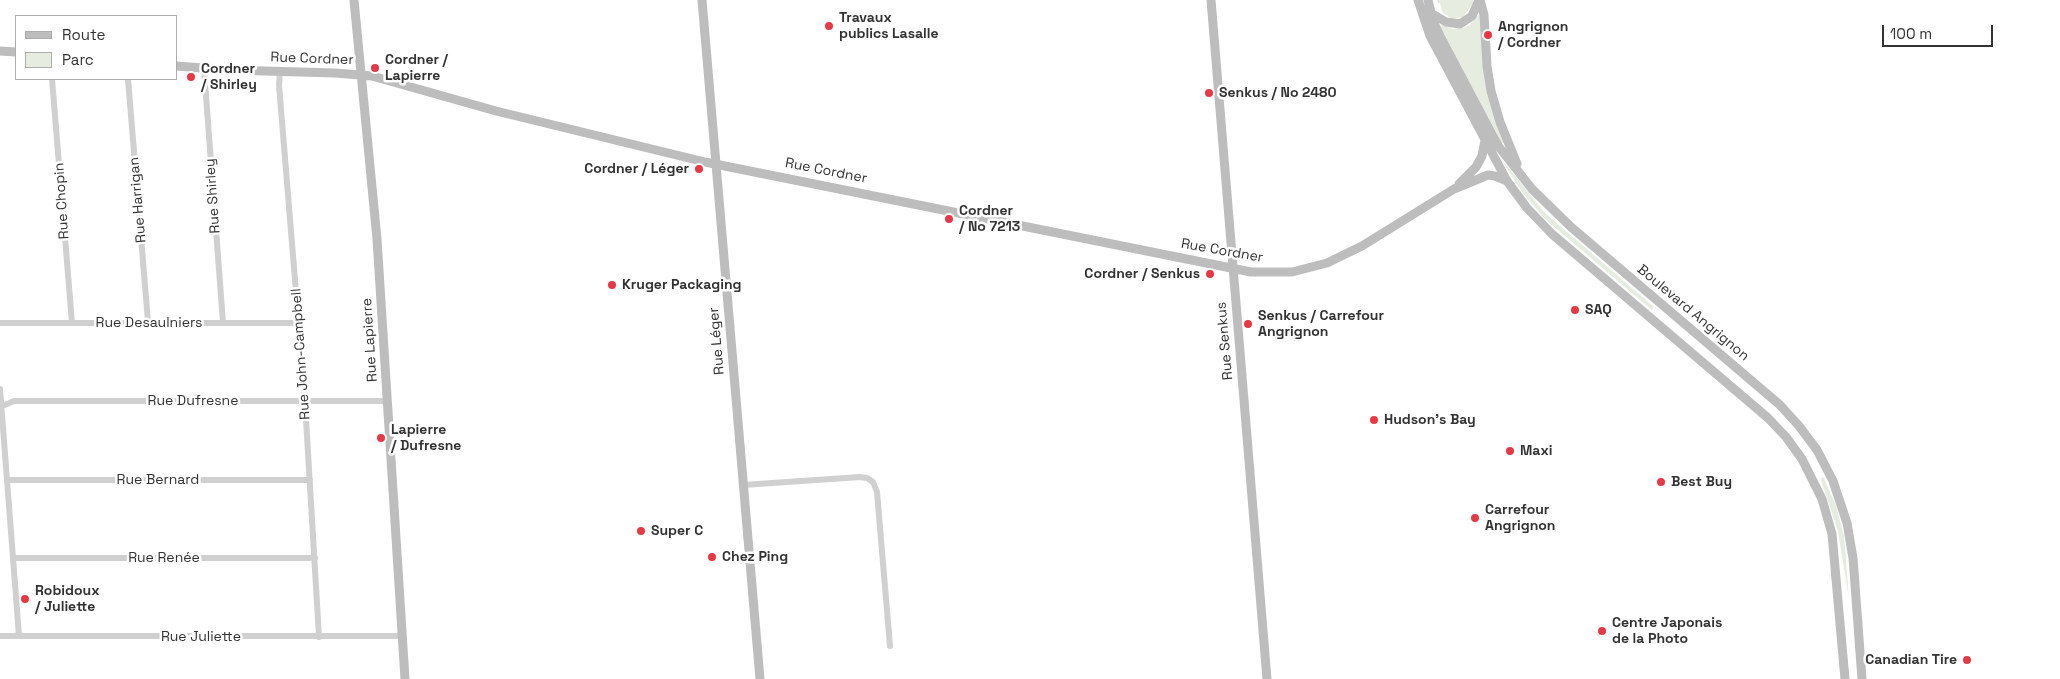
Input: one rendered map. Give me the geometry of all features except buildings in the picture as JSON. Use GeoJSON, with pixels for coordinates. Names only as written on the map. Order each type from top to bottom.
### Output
{"type":"FeatureCollection","features":[{"type":"Feature","properties":{"kind":"street","name":"Rue Lapierre"},"geometry":{"type":"LineString","coordinates":[[354,0],[377,239],[405,679]]}},
{"type":"Feature","properties":{"kind":"street","name":"Rue Léger"},"geometry":{"type":"LineString","coordinates":[[702,0],[760,679]]}},
{"type":"Feature","properties":{"kind":"street","name":"Rue Senkus"},"geometry":{"type":"LineString","coordinates":[[1211,0],[1267,679]]}},
{"type":"Feature","properties":{"kind":"street"},"geometry":{"type":"LineString","coordinates":[[1418,0],[1430,36],[1507,181],[1527,208],[1548,230],[1762,413],[1778,428],[1797,452],[1819,491],[1832,534],[1845,679]]}},
{"type":"Feature","properties":{"kind":"street","name":"Boulevard Angrignon"},"geometry":{"type":"LineString","coordinates":[[1428,0],[1431,13],[1444,44],[1493,136],[1540,198],[1564,222],[1780,405],[1811,441],[1833,481],[1847,523],[1853,558],[1862,679]]}},
{"type":"Feature","properties":{"kind":"street"},"geometry":{"type":"LineString","coordinates":[[1431,13],[1446,22],[1460,24],[1472,16],[1480,0]]}},
{"type":"Feature","properties":{"kind":"street"},"geometry":{"type":"LineString","coordinates":[[1480,0],[1484,15],[1488,74],[1491,90],[1500,122],[1522,176]]}},
{"type":"Feature","properties":{"kind":"street"},"geometry":{"type":"LineString","coordinates":[[0,50],[15,52]]}},
{"type":"Feature","properties":{"kind":"street","name":"Rue Cordner"},"geometry":{"type":"LineString","coordinates":[[178,66],[204,69],[361,74],[503,113],[716,164],[1234,270],[1257,273],[1300,270],[1327,263],[1362,246],[1454,189]]}},
{"type":"Feature","properties":{"kind":"street","name":"Rue Shirley"},"geometry":{"type":"LineString","coordinates":[[204,69],[223,323]]}},
{"type":"Feature","properties":{"kind":"street","name":"Rue John-Campbell"},"geometry":{"type":"LineString","coordinates":[[280,72],[280,95],[305,402],[319,637]]}},
{"type":"Feature","properties":{"kind":"street","name":"Rue Chopin"},"geometry":{"type":"LineString","coordinates":[[52,80],[72,323]]}},
{"type":"Feature","properties":{"kind":"street","name":"Rue Harrigan"},"geometry":{"type":"LineString","coordinates":[[128,80],[148,322]]}},
{"type":"Feature","properties":{"kind":"street"},"geometry":{"type":"LineString","coordinates":[[1454,189],[1476,167],[1482,156],[1485,140]]}},
{"type":"Feature","properties":{"kind":"street"},"geometry":{"type":"LineString","coordinates":[[1454,189],[1488,175],[1507,181]]}},
{"type":"Feature","properties":{"kind":"street","name":"Rue Desaulniers"},"geometry":{"type":"LineString","coordinates":[[0,323],[299,323]]}},
{"type":"Feature","properties":{"kind":"street"},"geometry":{"type":"LineString","coordinates":[[0,389],[19,636]]}},
{"type":"Feature","properties":{"kind":"street","name":"Rue Dufresne"},"geometry":{"type":"LineString","coordinates":[[1,406],[14,401],[387,401]]}},
{"type":"Feature","properties":{"kind":"street"},"geometry":{"type":"LineString","coordinates":[[744,485],[860,477],[867,478],[872,482],[877,492],[890,646]]}},
{"type":"Feature","properties":{"kind":"street","name":"Rue Bernard"},"geometry":{"type":"LineString","coordinates":[[6,480],[310,480]]}},
{"type":"Feature","properties":{"kind":"street","name":"Rue Renée"},"geometry":{"type":"LineString","coordinates":[[13,558],[315,558]]}},
{"type":"Feature","properties":{"kind":"street","name":"Rue Juliette"},"geometry":{"type":"LineString","coordinates":[[0,636],[402,636]]}},
{"type":"Feature","properties":{"kind":"green space"},"geometry":{"type":"Polygon","coordinates":[[[1437,0],[1473,0],[1473,4],[1463,17],[1452,19],[1442,12],[1440,3],[1437,0]]]}},
{"type":"Feature","properties":{"kind":"green space"},"geometry":{"type":"Polygon","coordinates":[[[1478,15],[1481,16],[1505,142],[1502,143],[1440,27],[1442,25],[1453,29],[1463,28],[1470,25],[1478,15]]]}},
{"type":"Feature","properties":{"kind":"green space"},"geometry":{"type":"Polygon","coordinates":[[[1499,156],[1545,213],[1654,307],[1652,310],[1545,219],[1522,192],[1499,156]]]}},
{"type":"Feature","properties":{"kind":"green space"},"geometry":{"type":"Polygon","coordinates":[[[1822,477],[1836,506],[1844,536],[1849,599],[1838,531],[1821,480],[1822,477]]]}},
{"type":"Feature","properties":{"kind":"place","name":"Travaux publics Lasalle"},"geometry":{"type":"Point","coordinates":[829,26]}},
{"type":"Feature","properties":{"kind":"place","name":"Angrignon / Cordner"},"geometry":{"type":"Point","coordinates":[1488,35]}},
{"type":"Feature","properties":{"kind":"place","name":"Cordner / Lapierre"},"geometry":{"type":"Point","coordinates":[375,68]}},
{"type":"Feature","properties":{"kind":"place","name":"Cordner / Shirley"},"geometry":{"type":"Point","coordinates":[191,77]}},
{"type":"Feature","properties":{"kind":"place","name":"Senkus / No 2480"},"geometry":{"type":"Point","coordinates":[1209,93]}},
{"type":"Feature","properties":{"kind":"place","name":"Cordner / Léger"},"geometry":{"type":"Point","coordinates":[699,169]}},
{"type":"Feature","properties":{"kind":"place","name":"Cordner / No 7213"},"geometry":{"type":"Point","coordinates":[949,219]}},
{"type":"Feature","properties":{"kind":"place","name":"Cordner / Senkus"},"geometry":{"type":"Point","coordinates":[1210,274]}},
{"type":"Feature","properties":{"kind":"place","name":"Kruger Packaging"},"geometry":{"type":"Point","coordinates":[612,285]}},
{"type":"Feature","properties":{"kind":"place","name":"SAQ"},"geometry":{"type":"Point","coordinates":[1575,310]}},
{"type":"Feature","properties":{"kind":"place","name":"Senkus / Carrefour Angrignon"},"geometry":{"type":"Point","coordinates":[1248,324]}},
{"type":"Feature","properties":{"kind":"place","name":"Hudson's Bay"},"geometry":{"type":"Point","coordinates":[1374,420]}},
{"type":"Feature","properties":{"kind":"place","name":"Lapierre / Dufresne"},"geometry":{"type":"Point","coordinates":[381,438]}},
{"type":"Feature","properties":{"kind":"place","name":"Maxi"},"geometry":{"type":"Point","coordinates":[1510,451]}},
{"type":"Feature","properties":{"kind":"place","name":"Best Buy"},"geometry":{"type":"Point","coordinates":[1661,482]}},
{"type":"Feature","properties":{"kind":"place","name":"Carrefour Angrignon"},"geometry":{"type":"Point","coordinates":[1475,518]}},
{"type":"Feature","properties":{"kind":"place","name":"Super C"},"geometry":{"type":"Point","coordinates":[641,531]}},
{"type":"Feature","properties":{"kind":"place","name":"Chez Ping"},"geometry":{"type":"Point","coordinates":[712,557]}},
{"type":"Feature","properties":{"kind":"place","name":"Robidoux / Juliette"},"geometry":{"type":"Point","coordinates":[25,599]}},
{"type":"Feature","properties":{"kind":"place","name":"Centre Japonais de la Photo"},"geometry":{"type":"Point","coordinates":[1602,631]}},
{"type":"Feature","properties":{"kind":"place","name":"Canadian Tire"},"geometry":{"type":"Point","coordinates":[1967,660]}}]}
